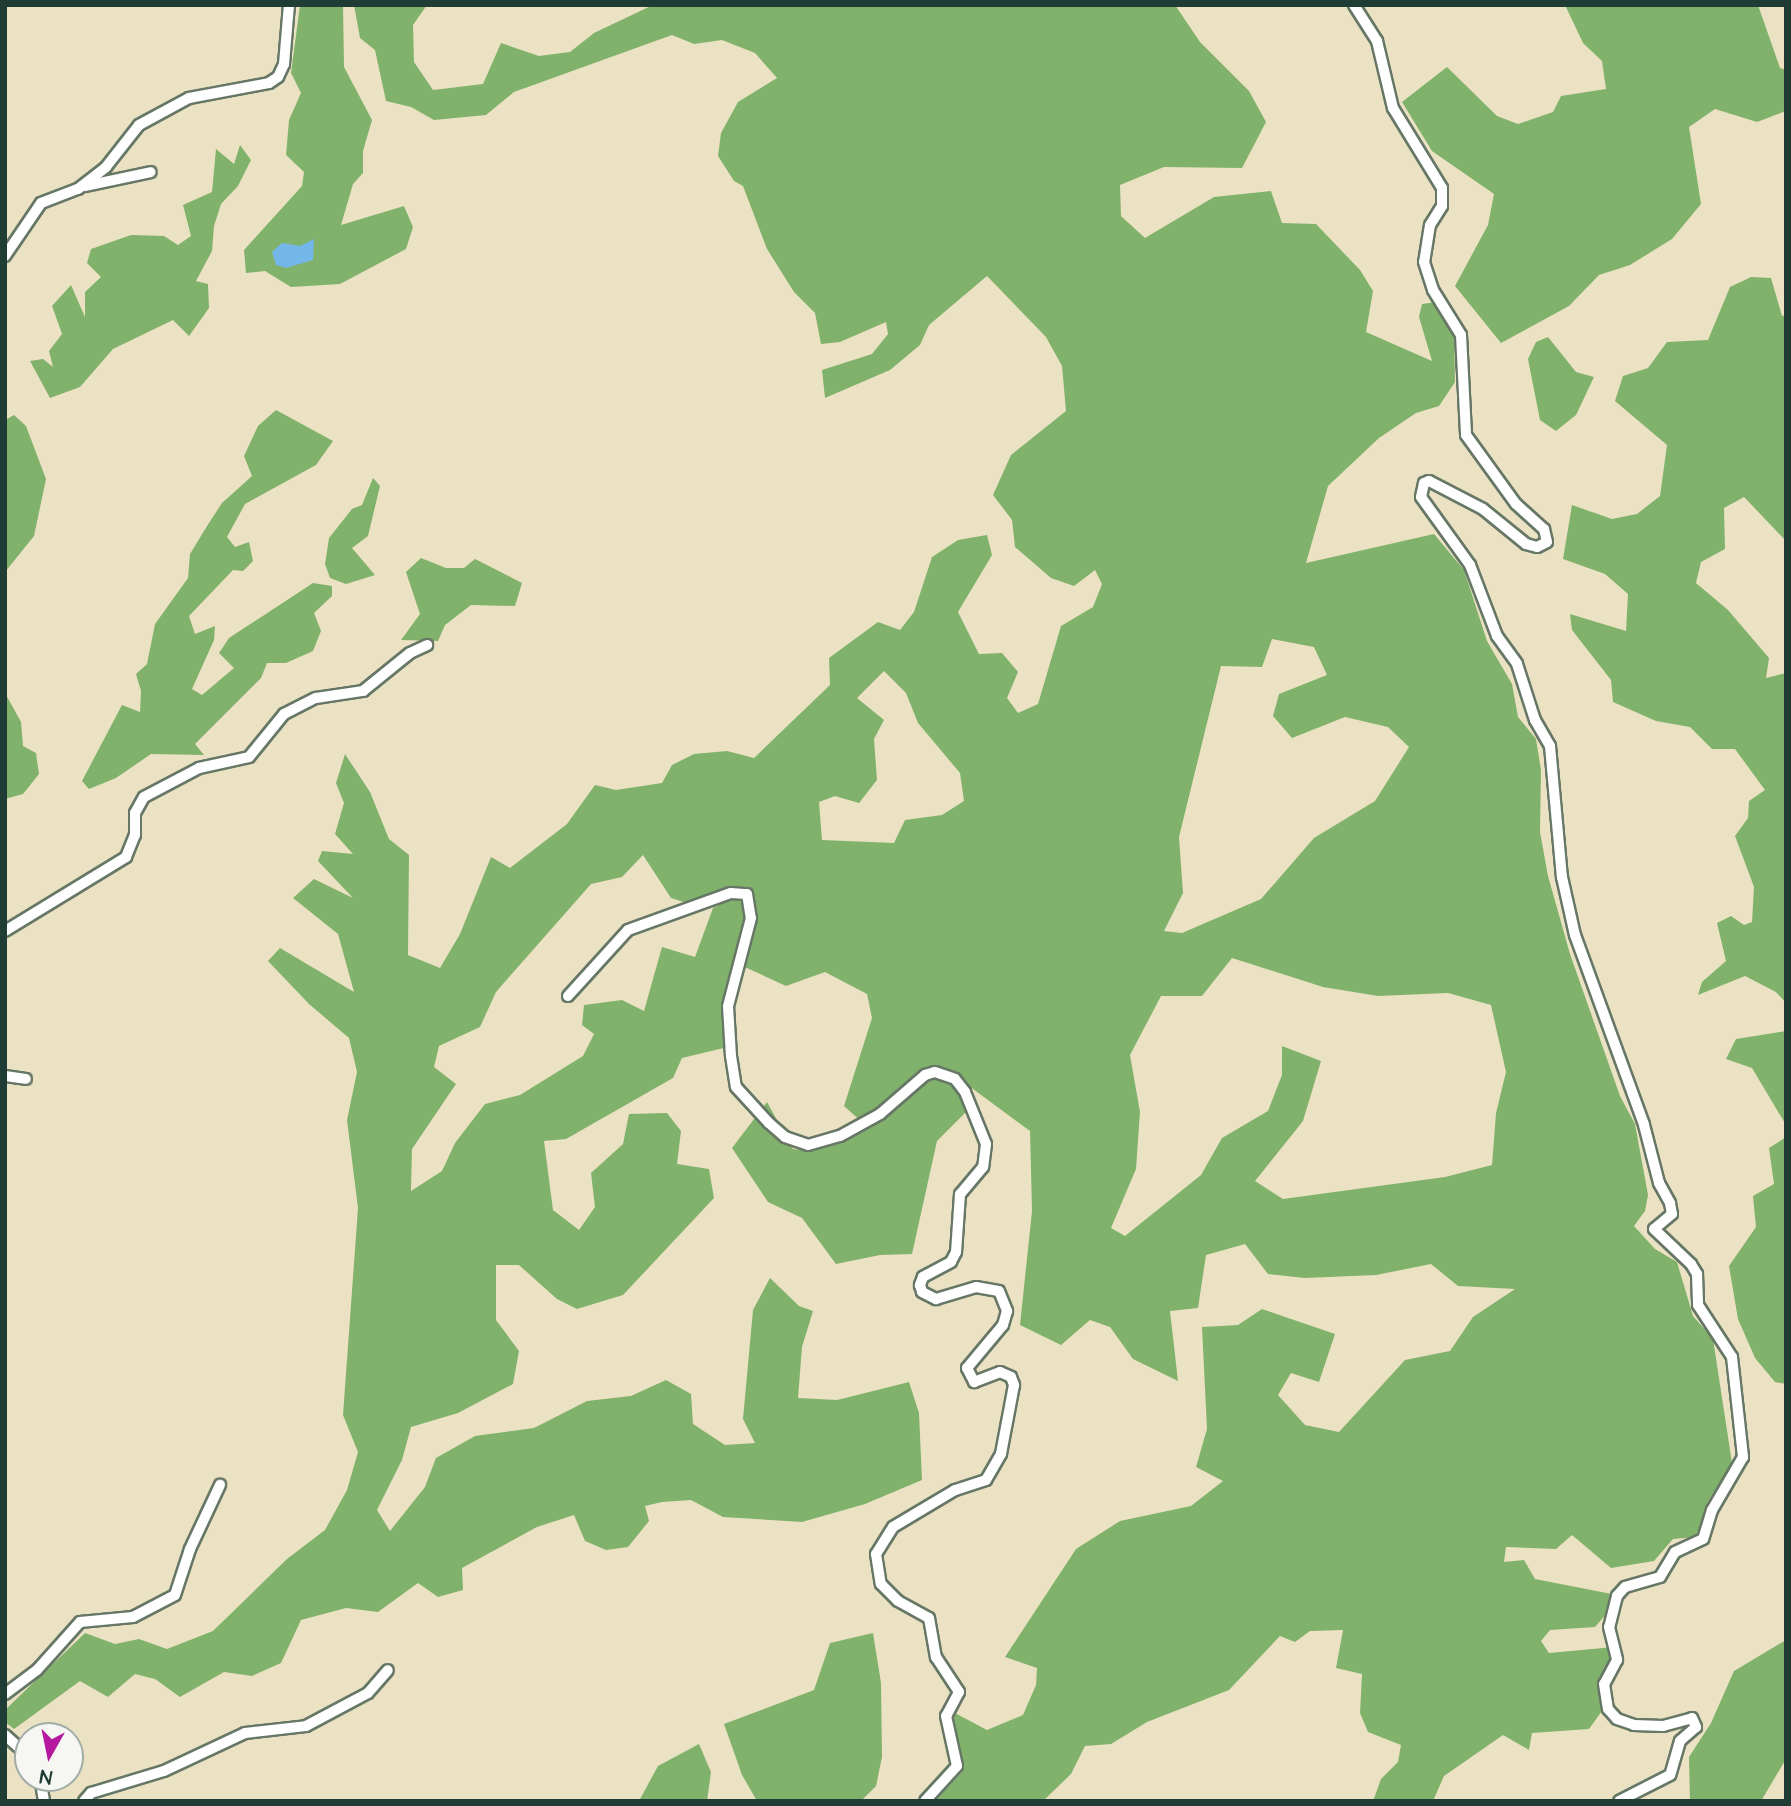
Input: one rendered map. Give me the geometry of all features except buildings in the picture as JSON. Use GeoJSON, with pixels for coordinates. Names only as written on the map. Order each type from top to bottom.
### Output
{"type":"FeatureCollection","features":[{"type":"Feature","properties":{"kind":"street"},"geometry":{"type":"LineString","coordinates":[[78,189],[106,167],[139,125],[153,116],[189,98],[269,83],[278,77],[284,64],[289,5]]}},
{"type":"Feature","properties":{"kind":"street"},"geometry":{"type":"LineString","coordinates":[[1354,5],[1377,41],[1390,102],[1441,188],[1442,206],[1430,225],[1424,262],[1433,290],[1461,335],[1466,435],[1516,504],[1544,529],[1547,542],[1537,547],[1526,544],[1483,509],[1429,481],[1424,483],[1421,497],[1470,565],[1497,636],[1517,664],[1535,720],[1550,746],[1562,877],[1575,936],[1644,1125],[1659,1183],[1670,1203],[1672,1214],[1654,1229],[1691,1264],[1697,1274],[1699,1306],[1732,1357],[1743,1457],[1712,1510],[1703,1539],[1675,1552],[1660,1577],[1625,1587],[1616,1596],[1609,1626],[1617,1660],[1604,1684],[1608,1709],[1617,1719],[1634,1725],[1663,1726],[1692,1718],[1696,1727],[1680,1741],[1670,1774],[1619,1801]]}},
{"type":"Feature","properties":{"kind":"street"},"geometry":{"type":"LineString","coordinates":[[5,256],[41,203],[119,175],[150,172]]}},
{"type":"Feature","properties":{"kind":"street"},"geometry":{"type":"LineString","coordinates":[[5,931],[125,857],[135,835],[135,813],[144,797],[199,768],[249,757],[258,751],[267,730],[294,708],[316,698],[363,691],[410,653],[428,646]]}},
{"type":"Feature","properties":{"kind":"street"},"geometry":{"type":"LineString","coordinates":[[568,996],[628,930],[731,893],[747,894],[751,918],[728,1006],[736,1087],[744,1100],[785,1137],[808,1145],[840,1136],[880,1114],[925,1075],[935,1073],[955,1079],[970,1102],[986,1144],[983,1167],[960,1194],[956,1252],[951,1262],[923,1277],[920,1285],[922,1292],[936,1299],[975,1287],[990,1288],[1004,1299],[1003,1325],[967,1368],[974,1382],[1000,1372],[1011,1377],[1014,1385],[1004,1440],[986,1480],[955,1490],[893,1527],[876,1554],[881,1584],[898,1601],[929,1618],[936,1657],[959,1692],[946,1716],[957,1766],[925,1801]]}},
{"type":"Feature","properties":{"kind":"street"},"geometry":{"type":"LineString","coordinates":[[5,1076],[26,1079]]}},
{"type":"Feature","properties":{"kind":"street"},"geometry":{"type":"LineString","coordinates":[[5,1694],[37,1670],[80,1622],[134,1617],[175,1595],[220,1485]]}},
{"type":"Feature","properties":{"kind":"street"},"geometry":{"type":"LineString","coordinates":[[84,1801],[91,1793],[164,1771],[245,1733],[306,1726],[368,1693],[388,1670]]}},
{"type":"Feature","properties":{"kind":"green space"},"geometry":{"type":"Polygon","coordinates":[[[300,5],[343,5],[344,67],[372,120],[363,151],[363,173],[353,184],[341,225],[404,206],[413,227],[406,249],[340,284],[291,287],[265,271],[246,273],[244,250],[302,186],[304,172],[286,155],[289,120],[301,93],[291,73],[300,5]]]}},
{"type":"Feature","properties":{"kind":"green space"},"geometry":{"type":"Polygon","coordinates":[[[354,5],[427,5],[413,25],[414,62],[433,90],[483,84],[501,43],[539,56],[570,52],[594,33],[653,5],[1175,5],[1200,42],[1249,91],[1266,122],[1242,168],[1164,167],[1120,185],[1121,216],[1145,238],[1214,197],[1271,191],[1282,223],[1316,224],[1360,270],[1373,291],[1366,332],[1432,361],[1419,317],[1422,304],[1436,302],[1454,328],[1455,382],[1439,406],[1416,413],[1379,438],[1328,486],[1306,563],[1434,534],[1464,570],[1487,641],[1512,684],[1518,717],[1536,739],[1541,770],[1540,832],[1548,876],[1570,954],[1620,1096],[1635,1124],[1648,1195],[1645,1211],[1634,1226],[1655,1249],[1677,1262],[1693,1316],[1713,1339],[1732,1463],[1707,1503],[1696,1537],[1673,1539],[1654,1561],[1611,1568],[1572,1535],[1556,1549],[1506,1547],[1504,1562],[1524,1560],[1535,1579],[1622,1596],[1595,1627],[1550,1630],[1541,1641],[1549,1653],[1614,1647],[1623,1657],[1610,1684],[1609,1701],[1589,1729],[1532,1733],[1529,1750],[1503,1735],[1444,1776],[1433,1801],[1373,1801],[1381,1779],[1398,1762],[1401,1745],[1368,1732],[1360,1713],[1362,1674],[1336,1668],[1343,1630],[1310,1631],[1295,1642],[1280,1636],[1229,1690],[1147,1722],[1111,1744],[1085,1746],[1071,1774],[1043,1801],[935,1801],[962,1772],[953,1712],[987,1730],[1023,1715],[1036,1685],[1037,1668],[1005,1657],[1076,1549],[1120,1521],[1191,1506],[1223,1481],[1196,1467],[1207,1429],[1202,1327],[1238,1325],[1262,1309],[1335,1334],[1319,1382],[1291,1373],[1278,1395],[1305,1425],[1339,1432],[1405,1360],[1450,1351],[1473,1317],[1515,1289],[1458,1286],[1431,1264],[1376,1275],[1305,1278],[1268,1274],[1245,1244],[1206,1255],[1198,1308],[1170,1311],[1178,1381],[1133,1359],[1110,1327],[1090,1320],[1061,1345],[1020,1325],[1032,1211],[1030,1131],[969,1086],[966,1112],[937,1141],[912,1254],[880,1255],[836,1264],[802,1218],[768,1202],[732,1148],[767,1102],[793,1149],[811,1151],[843,1140],[864,1124],[844,1106],[872,1018],[867,994],[825,972],[786,986],[747,968],[730,973],[726,1003],[728,1047],[682,1058],[673,1078],[566,1139],[544,1141],[553,1210],[579,1230],[595,1207],[591,1173],[623,1144],[629,1114],[667,1113],[681,1131],[677,1164],[709,1169],[714,1198],[623,1295],[577,1309],[557,1299],[519,1265],[496,1265],[496,1320],[519,1351],[513,1384],[458,1413],[411,1427],[402,1460],[377,1510],[390,1531],[425,1487],[436,1458],[475,1436],[534,1428],[587,1401],[631,1396],[666,1380],[691,1394],[693,1424],[725,1445],[755,1443],[743,1419],[753,1310],[770,1278],[799,1306],[813,1311],[802,1347],[798,1398],[837,1400],[909,1382],[919,1413],[922,1480],[865,1504],[802,1522],[723,1517],[691,1500],[662,1502],[645,1506],[649,1521],[628,1547],[606,1550],[585,1541],[574,1515],[537,1527],[462,1568],[463,1590],[438,1597],[418,1583],[378,1612],[346,1608],[301,1620],[281,1663],[252,1676],[224,1672],[180,1697],[155,1679],[135,1674],[108,1697],[80,1681],[24,1722],[14,1722],[14,1729],[5,1722],[5,1710],[85,1633],[115,1644],[139,1639],[167,1649],[213,1631],[287,1559],[325,1530],[347,1490],[358,1452],[343,1415],[358,1208],[347,1120],[357,1072],[349,1038],[309,1004],[268,961],[280,948],[354,992],[338,934],[293,898],[314,879],[353,898],[318,861],[322,851],[353,854],[335,834],[344,803],[336,783],[345,754],[370,792],[389,839],[409,855],[408,955],[440,968],[460,934],[491,857],[510,868],[567,824],[595,785],[616,790],[662,783],[672,765],[694,754],[727,751],[754,758],[830,685],[829,658],[878,622],[900,630],[914,612],[932,557],[958,540],[987,535],[992,555],[958,612],[979,654],[1002,653],[1018,672],[1007,698],[1018,713],[1038,704],[1061,626],[1093,607],[1102,584],[1095,570],[1074,586],[1051,578],[1015,547],[1012,520],[993,495],[1011,455],[1066,411],[1062,366],[1046,337],[987,276],[929,325],[920,345],[890,370],[825,398],[822,370],[872,354],[888,334],[886,322],[840,342],[821,344],[815,313],[794,292],[767,249],[743,186],[734,181],[718,156],[721,133],[738,102],[777,78],[755,53],[722,40],[694,44],[672,35],[514,92],[486,115],[434,120],[411,107],[386,101],[375,50],[360,38],[354,5]],[[1272,639],[1262,667],[1221,666],[1179,837],[1183,893],[1164,931],[1182,933],[1261,899],[1314,838],[1375,801],[1409,747],[1388,727],[1345,717],[1292,738],[1273,716],[1279,694],[1327,675],[1314,647],[1272,639]],[[884,671],[857,698],[884,720],[874,739],[877,780],[859,803],[835,796],[819,802],[822,840],[894,843],[905,820],[942,815],[964,801],[960,773],[918,723],[906,693],[884,671]],[[643,855],[622,877],[591,884],[496,992],[480,1027],[439,1046],[434,1067],[456,1084],[412,1149],[411,1191],[442,1171],[455,1143],[485,1104],[520,1095],[583,1056],[594,1034],[582,1025],[584,1005],[622,1000],[644,1011],[662,947],[695,957],[713,908],[735,897],[693,905],[671,898],[643,855]],[[1232,958],[1202,996],[1161,996],[1130,1055],[1140,1112],[1136,1169],[1111,1228],[1125,1236],[1201,1175],[1222,1138],[1268,1111],[1282,1075],[1282,1046],[1321,1061],[1303,1121],[1255,1181],[1283,1199],[1445,1177],[1492,1165],[1496,1113],[1506,1072],[1491,1005],[1448,993],[1378,996],[1323,987],[1232,958]]]}},
{"type":"Feature","properties":{"kind":"green space"},"geometry":{"type":"Polygon","coordinates":[[[1565,5],[1758,5],[1780,68],[1786,70],[1786,111],[1757,122],[1715,109],[1689,127],[1701,204],[1672,239],[1630,265],[1599,275],[1569,306],[1501,343],[1455,286],[1488,225],[1494,194],[1432,151],[1402,102],[1447,67],[1497,116],[1518,124],[1553,112],[1561,96],[1606,89],[1602,61],[1583,43],[1565,5]]]}},
{"type":"Feature","properties":{"kind":"green space"},"geometry":{"type":"Polygon","coordinates":[[[240,145],[251,160],[238,186],[221,204],[214,226],[212,251],[196,281],[208,284],[209,308],[189,336],[173,320],[113,349],[80,387],[50,398],[30,361],[43,359],[53,367],[49,351],[62,334],[52,306],[71,285],[85,317],[85,292],[101,277],[87,263],[91,249],[131,235],[164,236],[178,245],[191,236],[183,205],[212,192],[216,149],[234,164],[240,145]]]}},
{"type":"Feature","properties":{"kind":"green space"},"geometry":{"type":"Polygon","coordinates":[[[1751,277],[1771,278],[1782,316],[1786,315],[1786,541],[1744,497],[1724,508],[1725,549],[1701,562],[1696,583],[1728,610],[1769,658],[1766,678],[1786,673],[1786,1003],[1776,992],[1745,976],[1698,995],[1702,982],[1726,961],[1717,923],[1731,916],[1744,925],[1752,922],[1754,887],[1735,836],[1748,818],[1749,801],[1765,790],[1735,749],[1712,749],[1690,727],[1656,721],[1613,702],[1611,680],[1572,630],[1570,614],[1626,631],[1628,594],[1605,574],[1563,559],[1572,505],[1612,519],[1637,514],[1660,496],[1667,445],[1615,401],[1623,376],[1648,368],[1667,342],[1708,340],[1730,287],[1751,277]]]}},
{"type":"Feature","properties":{"kind":"green space"},"geometry":{"type":"Polygon","coordinates":[[[1548,337],[1576,372],[1594,377],[1576,415],[1556,431],[1540,420],[1528,359],[1536,342],[1548,337]]]}},
{"type":"Feature","properties":{"kind":"green space"},"geometry":{"type":"Polygon","coordinates":[[[276,410],[333,441],[316,465],[245,504],[227,537],[235,547],[249,542],[253,561],[243,571],[233,570],[189,616],[195,634],[215,626],[214,640],[192,689],[202,695],[234,668],[219,653],[229,638],[313,583],[332,586],[332,596],[314,613],[321,631],[313,651],[286,663],[267,663],[261,678],[195,744],[204,755],[151,754],[116,778],[89,789],[82,781],[122,705],[140,712],[141,691],[136,674],[147,664],[155,624],[188,578],[190,554],[222,503],[252,476],[244,456],[258,426],[276,410]]]}},
{"type":"Feature","properties":{"kind":"green space"},"geometry":{"type":"Polygon","coordinates":[[[14,415],[26,426],[46,479],[34,536],[5,572],[5,420],[14,415]]]}},
{"type":"Feature","properties":{"kind":"green space"},"geometry":{"type":"Polygon","coordinates":[[[373,478],[380,486],[368,536],[352,548],[375,575],[346,584],[330,578],[325,564],[329,538],[352,509],[362,505],[373,478]]]}},
{"type":"Feature","properties":{"kind":"green space"},"geometry":{"type":"Polygon","coordinates":[[[421,558],[446,568],[464,568],[475,559],[522,583],[515,606],[471,605],[445,625],[438,641],[401,640],[420,614],[406,572],[421,558]]]}},
{"type":"Feature","properties":{"kind":"green space"},"geometry":{"type":"Polygon","coordinates":[[[5,693],[21,722],[23,746],[36,753],[39,774],[23,794],[5,799],[5,693]]]}},
{"type":"Feature","properties":{"kind":"green space"},"geometry":{"type":"Polygon","coordinates":[[[1786,1031],[1786,1125],[1752,1068],[1726,1059],[1736,1039],[1786,1031]]]}},
{"type":"Feature","properties":{"kind":"green space"},"geometry":{"type":"Polygon","coordinates":[[[1786,1137],[1786,1384],[1775,1382],[1755,1358],[1738,1319],[1729,1266],[1756,1227],[1753,1196],[1774,1184],[1769,1148],[1786,1137]]]}},
{"type":"Feature","properties":{"kind":"green space"},"geometry":{"type":"Polygon","coordinates":[[[873,1633],[881,1683],[882,1757],[876,1786],[861,1801],[757,1801],[742,1775],[724,1724],[814,1690],[830,1643],[873,1633]]]}},
{"type":"Feature","properties":{"kind":"green space"},"geometry":{"type":"Polygon","coordinates":[[[1786,1640],[1786,1759],[1761,1801],[1690,1801],[1689,1757],[1711,1723],[1734,1671],[1786,1640]]]}},
{"type":"Feature","properties":{"kind":"green space"},"geometry":{"type":"Polygon","coordinates":[[[699,1744],[711,1772],[707,1801],[639,1801],[658,1766],[699,1744]]]}},
{"type":"Feature","properties":{"kind":"water"},"geometry":{"type":"Polygon","coordinates":[[[314,239],[313,260],[286,268],[276,265],[272,252],[282,243],[300,246],[314,239]]]}}]}
